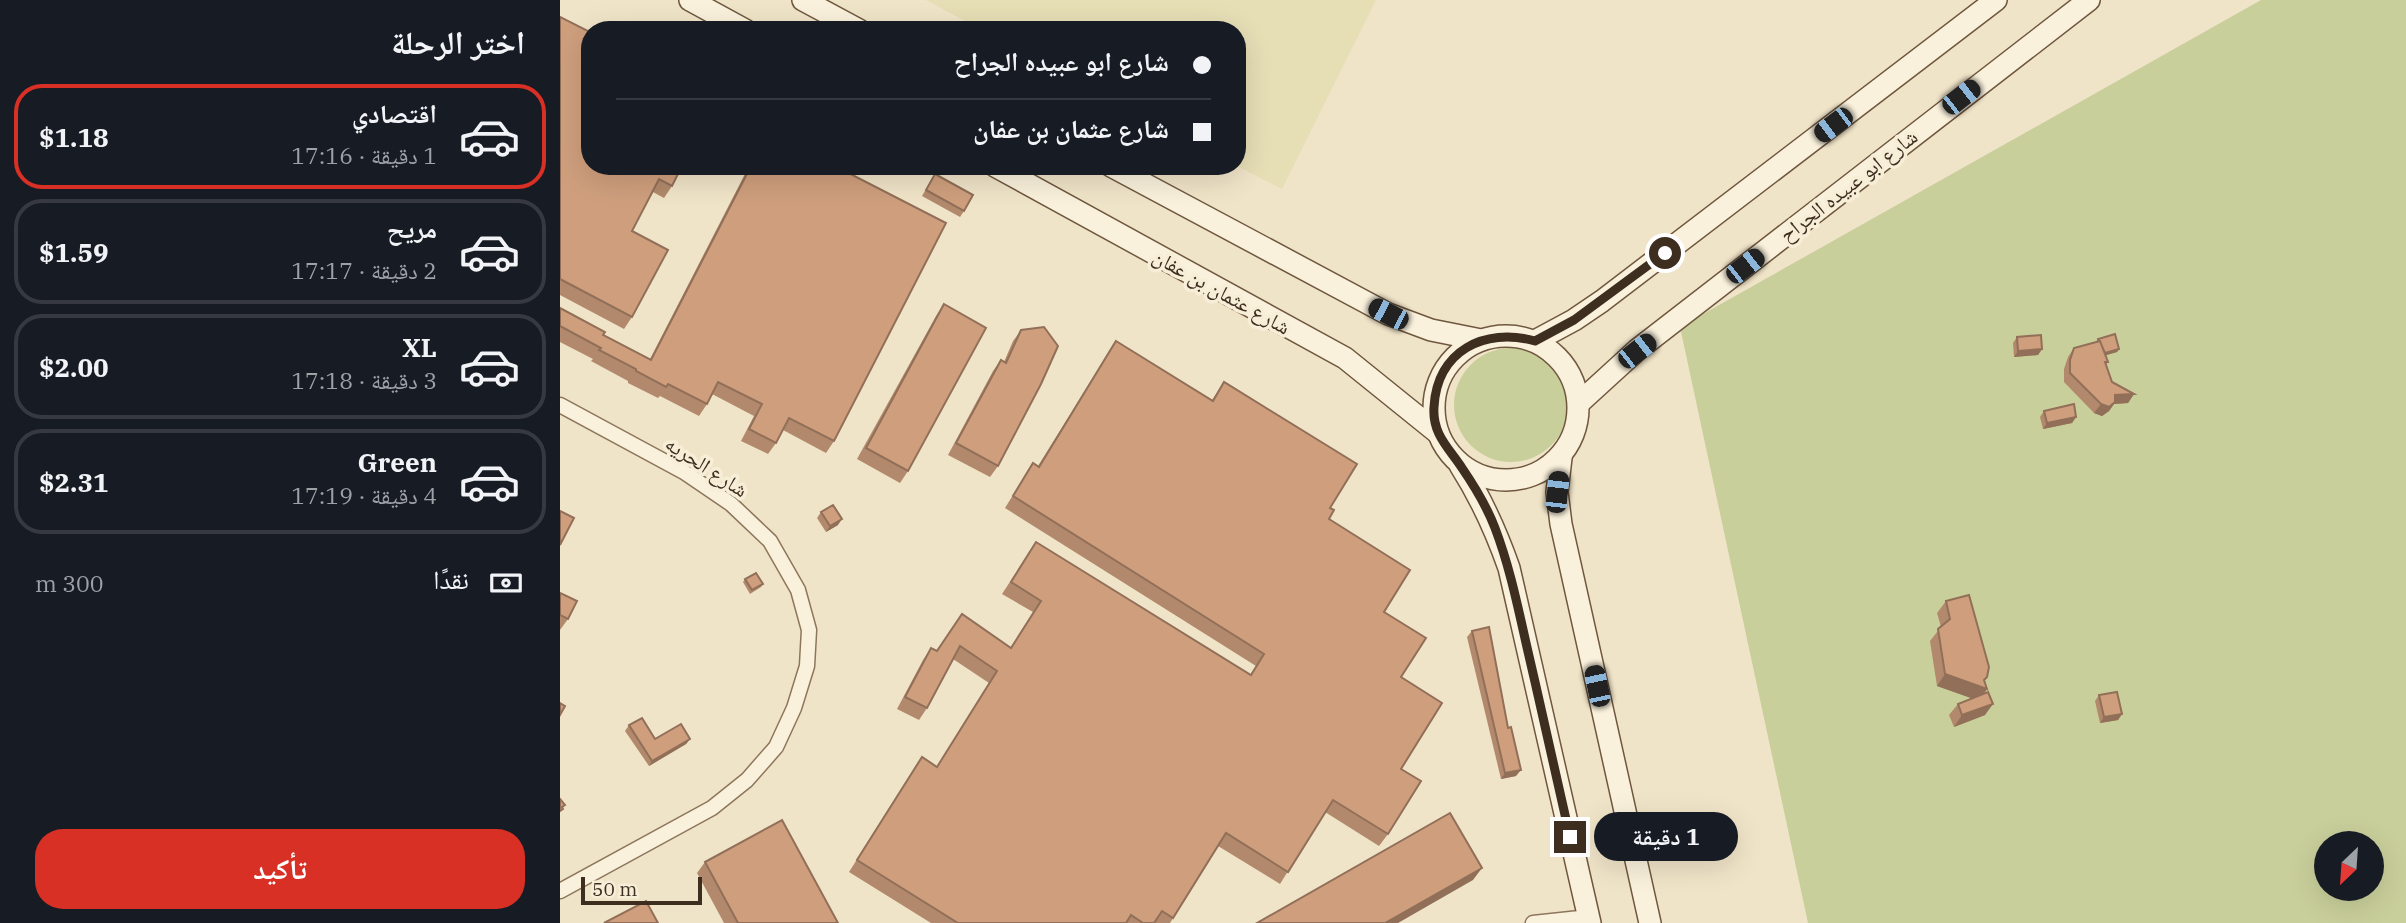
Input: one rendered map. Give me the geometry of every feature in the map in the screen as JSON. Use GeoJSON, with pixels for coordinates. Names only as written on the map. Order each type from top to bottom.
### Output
{"type":"FeatureCollection","features":[{"type":"Feature","properties":{"kind":"main road"},"geometry":{"type":"LineString","coordinates":[[690,0],[728,21]]}},
{"type":"Feature","properties":{"kind":"main road"},"geometry":{"type":"LineString","coordinates":[[803,0],[842,21]]}},
{"type":"Feature","properties":{"kind":"main road"},"geometry":{"type":"LineString","coordinates":[[1535,341],[1602,301],[1996,0]]}},
{"type":"Feature","properties":{"kind":"main road","name":"شارع ابو عبيده الجراح"},"geometry":{"type":"LineString","coordinates":[[1579,402],[1648,342],[2089,0]]}},
{"type":"Feature","properties":{"kind":"main road","name":"شارع عثمان بن عفان"},"geometry":{"type":"LineString","coordinates":[[1011,175],[1345,358],[1438,433]]}},
{"type":"Feature","properties":{"kind":"main road"},"geometry":{"type":"LineString","coordinates":[[1128,175],[1388,314],[1431,330],[1482,340]]}},
{"type":"Feature","properties":{"kind":"main road"},"geometry":{"type":"LineString","coordinates":[[1460,465],[1479,476],[1501,481],[1523,479],[1544,471],[1561,457],[1573,439],[1579,402],[1572,377],[1557,356],[1535,341],[1508,336],[1482,340],[1461,351],[1446,368],[1436,388],[1433,411],[1438,433],[1447,450],[1480,496],[1494,525],[1509,568],[1589,920]]}},
{"type":"Feature","properties":{"kind":"main road"},"geometry":{"type":"LineString","coordinates":[[1561,457],[1557,492],[1561,524],[1650,923]]}},
{"type":"Feature","properties":{"kind":"street","name":"شارع الحريه"},"geometry":{"type":"LineString","coordinates":[[560,405],[684,472],[731,503],[771,541],[798,590],[809,630],[807,666],[794,708],[776,747],[747,780],[712,808],[560,891]]}},
{"type":"Feature","properties":{"kind":"street"},"geometry":{"type":"LineString","coordinates":[[1533,923],[1589,920]]}},
{"type":"Feature","properties":{"kind":"shaded area"},"geometry":{"type":"Polygon","coordinates":[[[926,0],[1376,0],[1282,189],[1246,171],[1246,21],[965,21],[926,0]]]}},
{"type":"Feature","properties":{"kind":"green space"},"geometry":{"type":"Polygon","coordinates":[[[2261,0],[2406,0],[2406,923],[1808,923],[1680,327],[2261,0]]]}},
{"type":"Feature","properties":{"kind":"green space"},"geometry":{"type":"Polygon","coordinates":[[[1511,348],[1533,352],[1552,364],[1564,383],[1568,405],[1564,427],[1552,446],[1533,458],[1511,462],[1489,458],[1470,446],[1458,427],[1454,405],[1458,383],[1470,364],[1489,352],[1511,348]]]}},
{"type":"Feature","properties":{"kind":"building"},"geometry":{"type":"Polygon","coordinates":[[[560,17],[581,28],[581,175],[678,175],[672,186],[659,179],[632,231],[668,250],[632,317],[560,279],[560,17]]]}},
{"type":"Feature","properties":{"kind":"building"},"geometry":{"type":"Polygon","coordinates":[[[746,175],[853,175],[946,223],[834,441],[789,418],[776,443],[749,429],[762,404],[718,382],[707,404],[668,384],[666,387],[560,326],[560,308],[605,332],[603,335],[651,360],[746,175]]]}},
{"type":"Feature","properties":{"kind":"building"},"geometry":{"type":"Polygon","coordinates":[[[937,175],[973,195],[964,211],[926,190],[937,175]]]}},
{"type":"Feature","properties":{"kind":"building"},"geometry":{"type":"Polygon","coordinates":[[[944,304],[986,328],[908,471],[866,448],[944,304]]]}},
{"type":"Feature","properties":{"kind":"building"},"geometry":{"type":"Polygon","coordinates":[[[1044,327],[1058,346],[998,466],[956,443],[1001,360],[1006,363],[1021,330],[1044,327]]]}},
{"type":"Feature","properties":{"kind":"building"},"geometry":{"type":"Polygon","coordinates":[[[2115,334],[2119,349],[2105,353],[2098,339],[2115,334]]]}},
{"type":"Feature","properties":{"kind":"building"},"geometry":{"type":"Polygon","coordinates":[[[2041,335],[2042,349],[2018,351],[2017,337],[2041,335]]]}},
{"type":"Feature","properties":{"kind":"building"},"geometry":{"type":"Polygon","coordinates":[[[1116,341],[1213,401],[1224,382],[1357,464],[1330,508],[1334,510],[1329,519],[1410,570],[1384,612],[1426,638],[1401,677],[1442,703],[1401,769],[1421,781],[1388,834],[1333,800],[1288,872],[1226,833],[1173,918],[1162,911],[1154,923],[1143,923],[1131,915],[1126,923],[958,923],[857,860],[922,757],[937,767],[997,671],[960,646],[927,708],[905,697],[931,648],[937,651],[962,614],[1011,648],[1041,601],[1011,582],[1036,542],[1251,675],[1264,654],[1013,496],[1033,463],[1039,467],[1116,341]]]}},
{"type":"Feature","properties":{"kind":"building"},"geometry":{"type":"Polygon","coordinates":[[[2100,341],[2112,382],[2134,394],[2115,395],[2115,402],[2109,407],[2101,404],[2070,373],[2074,348],[2100,341]]]}},
{"type":"Feature","properties":{"kind":"building"},"geometry":{"type":"Polygon","coordinates":[[[2074,404],[2076,417],[2047,423],[2044,411],[2074,404]]]}},
{"type":"Feature","properties":{"kind":"building"},"geometry":{"type":"Polygon","coordinates":[[[833,505],[842,519],[830,526],[821,512],[833,505]]]}},
{"type":"Feature","properties":{"kind":"building"},"geometry":{"type":"Polygon","coordinates":[[[560,511],[574,518],[560,545],[560,511]]]}},
{"type":"Feature","properties":{"kind":"building"},"geometry":{"type":"Polygon","coordinates":[[[756,573],[763,584],[752,590],[745,579],[756,573]]]}},
{"type":"Feature","properties":{"kind":"building"},"geometry":{"type":"Polygon","coordinates":[[[560,593],[577,601],[568,619],[560,615],[560,593]]]}},
{"type":"Feature","properties":{"kind":"building"},"geometry":{"type":"Polygon","coordinates":[[[1969,595],[1989,667],[1984,680],[1987,689],[1945,674],[1938,629],[1950,619],[1946,601],[1969,595]]]}},
{"type":"Feature","properties":{"kind":"building"},"geometry":{"type":"Polygon","coordinates":[[[1489,627],[1508,728],[1511,727],[1521,770],[1505,773],[1472,631],[1489,627]]]}},
{"type":"Feature","properties":{"kind":"building"},"geometry":{"type":"Polygon","coordinates":[[[1988,692],[1993,704],[1962,715],[1958,704],[1988,692]]]}},
{"type":"Feature","properties":{"kind":"building"},"geometry":{"type":"Polygon","coordinates":[[[2117,692],[2122,714],[2104,717],[2099,695],[2117,692]]]}},
{"type":"Feature","properties":{"kind":"building"},"geometry":{"type":"Polygon","coordinates":[[[642,718],[655,739],[681,724],[690,739],[652,761],[629,725],[642,718]]]}},
{"type":"Feature","properties":{"kind":"building"},"geometry":{"type":"Polygon","coordinates":[[[1450,813],[1482,868],[1385,923],[1257,923],[1450,813]]]}},
{"type":"Feature","properties":{"kind":"building"},"geometry":{"type":"Polygon","coordinates":[[[782,820],[838,923],[738,923],[705,862],[782,820]]]}},
{"type":"Feature","properties":{"kind":"building"},"geometry":{"type":"Polygon","coordinates":[[[646,901],[658,923],[604,923],[646,901]]]}},
{"type":"Feature","properties":{"kind":"route"},"geometry":{"type":"LineString","coordinates":[[1570,837],[1509,568],[1494,525],[1480,496],[1438,433],[1433,411],[1436,388],[1446,368],[1461,351],[1482,340],[1499,336],[1535,341],[1574,320],[1665,253]]}}]}
